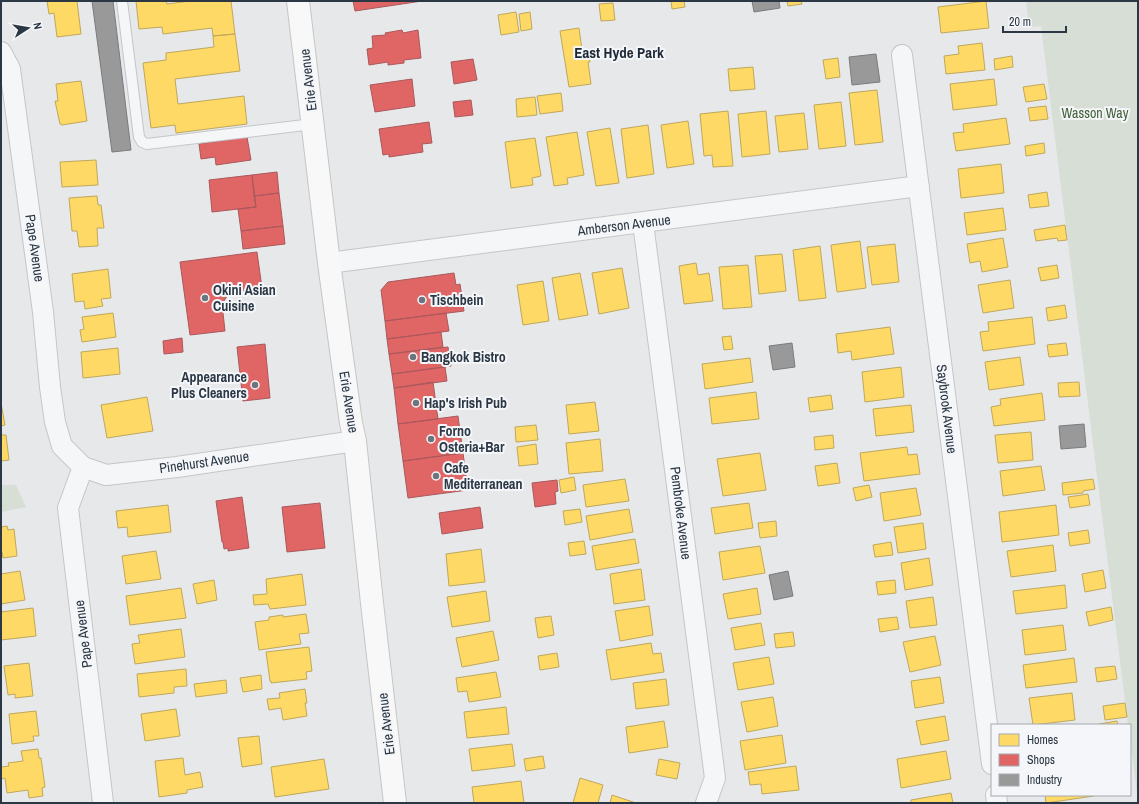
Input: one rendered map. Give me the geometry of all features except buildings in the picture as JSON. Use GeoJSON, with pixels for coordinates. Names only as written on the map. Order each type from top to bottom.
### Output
{"type":"FeatureCollection","features":[{"type":"Feature","properties":{"kind":"street","name":"Erie Avenue"},"geometry":{"type":"LineString","coordinates":[[298,1],[329,263],[351,423],[355,441],[395,803]]}},
{"type":"Feature","properties":{"kind":"street","name":"Pape Avenue"},"geometry":{"type":"LineString","coordinates":[[1,52],[10,69],[43,312],[50,387],[55,422],[62,446]]}},
{"type":"Feature","properties":{"kind":"street","name":"Saybrook Avenue"},"geometry":{"type":"LineString","coordinates":[[902,55],[991,756]]}},
{"type":"Feature","properties":{"kind":"street","name":"Amberson Avenue"},"geometry":{"type":"LineString","coordinates":[[329,263],[919,186]]}},
{"type":"Feature","properties":{"kind":"street","name":"Pembroke Avenue"},"geometry":{"type":"LineString","coordinates":[[643,222],[715,778],[706,803]]}},
{"type":"Feature","properties":{"kind":"street","name":"Pinehurst Avenue"},"geometry":{"type":"LineString","coordinates":[[62,446],[83,467],[106,475],[177,467],[355,441]]}},
{"type":"Feature","properties":{"kind":"street","name":"Pape Avenue"},"geometry":{"type":"LineString","coordinates":[[83,467],[68,508],[103,803]]}},
{"type":"Feature","properties":{"kind":"lane"},"geometry":{"type":"LineString","coordinates":[[122,1],[138,137],[142,142],[147,144],[313,124]]}},
{"type":"Feature","properties":{"kind":"green space","name":"Wasson Way"},"geometry":{"type":"Polygon","coordinates":[[[1026,1],[1138,1],[1138,802],[1131,746],[1131,724],[1128,724],[1041,26],[1029,27],[1026,1]]]}},
{"type":"Feature","properties":{"kind":"green space"},"geometry":{"type":"Polygon","coordinates":[[[1,485],[16,485],[26,507],[1,512],[1,485]]]}},
{"type":"Feature","properties":{"kind":"place","name":"Okini Asian Cuisine"},"geometry":{"type":"Point","coordinates":[205,298]}},
{"type":"Feature","properties":{"kind":"place","name":"Tischbein"},"geometry":{"type":"Point","coordinates":[422,300]}},
{"type":"Feature","properties":{"kind":"place","name":"Bangkok Bistro"},"geometry":{"type":"Point","coordinates":[413,357]}},
{"type":"Feature","properties":{"kind":"place","name":"Appearance Plus Cleaners"},"geometry":{"type":"Point","coordinates":[255,385]}},
{"type":"Feature","properties":{"kind":"place","name":"Hap's Irish Pub"},"geometry":{"type":"Point","coordinates":[416,403]}},
{"type":"Feature","properties":{"kind":"place","name":"Forno Osteria+Bar"},"geometry":{"type":"Point","coordinates":[431,439]}},
{"type":"Feature","properties":{"kind":"place","name":"Cafe Mediterranean"},"geometry":{"type":"Point","coordinates":[436,476]}},
{"type":"Feature","properties":{"kind":"district","name":"East Hyde Park"},"geometry":{"type":"Point","coordinates":[619,52]}}]}
